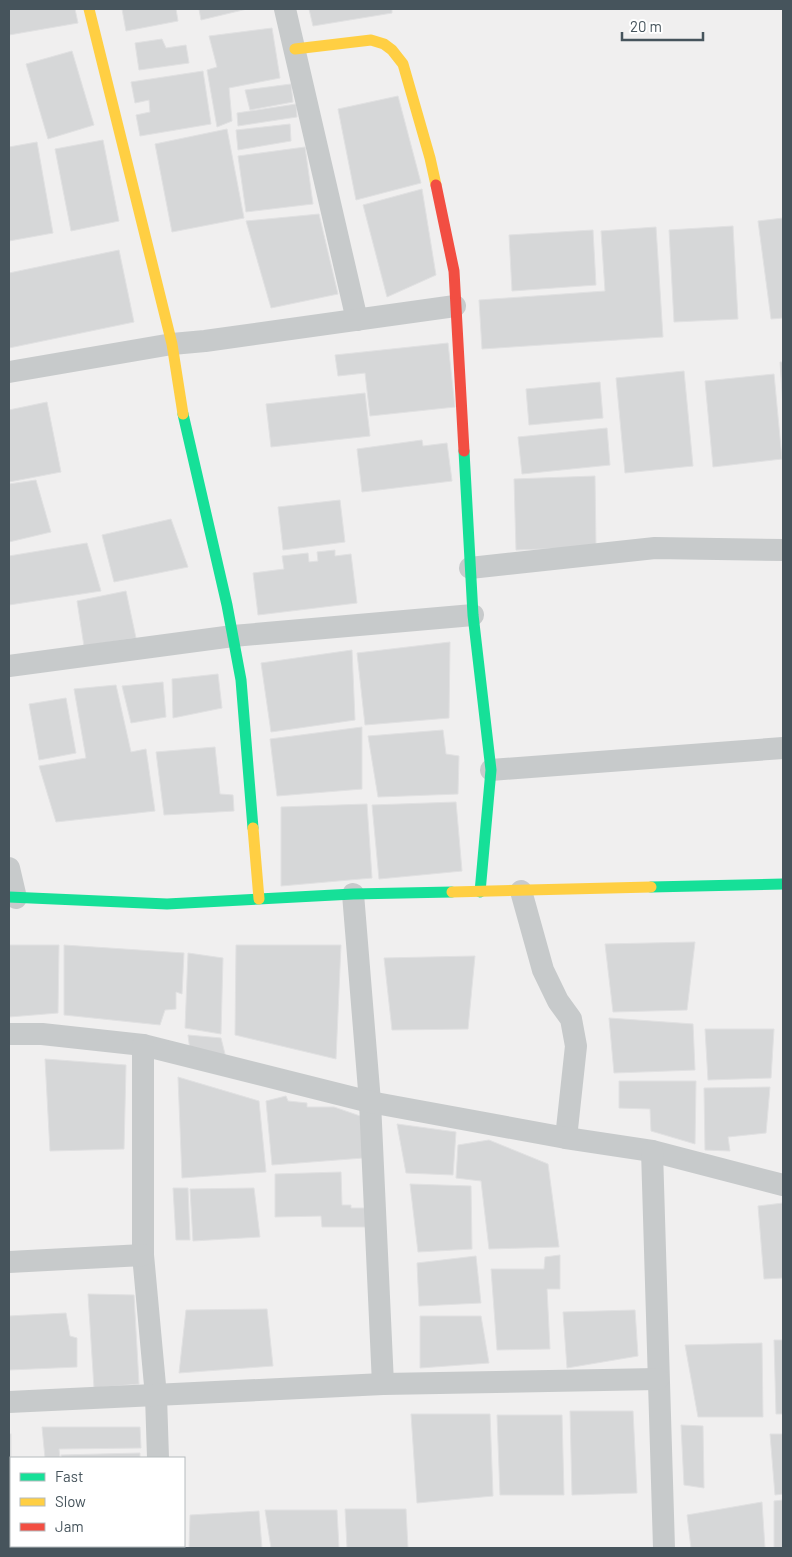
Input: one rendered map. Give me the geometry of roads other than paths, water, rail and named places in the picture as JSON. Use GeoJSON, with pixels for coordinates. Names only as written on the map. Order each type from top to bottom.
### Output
{"type":"FeatureCollection","features":[{"type":"Feature","properties":{"kind":"street"},"geometry":{"type":"LineString","coordinates":[[89,9],[172,344],[183,416],[233,636],[241,680],[259,899]]}},
{"type":"Feature","properties":{"kind":"street"},"geometry":{"type":"LineString","coordinates":[[285,9],[357,320]]}},
{"type":"Feature","properties":{"kind":"street"},"geometry":{"type":"LineString","coordinates":[[295,49],[371,40],[384,44],[392,50],[403,64],[430,158],[454,271],[470,568],[491,770],[480,892]]}},
{"type":"Feature","properties":{"kind":"street"},"geometry":{"type":"LineString","coordinates":[[9,372],[172,344],[215,340],[455,306]]}},
{"type":"Feature","properties":{"kind":"street"},"geometry":{"type":"LineString","coordinates":[[470,568],[655,548],[783,550]]}},
{"type":"Feature","properties":{"kind":"street"},"geometry":{"type":"LineString","coordinates":[[9,666],[233,636],[474,615]]}},
{"type":"Feature","properties":{"kind":"street"},"geometry":{"type":"LineString","coordinates":[[491,770],[783,748]]}},
{"type":"Feature","properties":{"kind":"street"},"geometry":{"type":"LineString","coordinates":[[9,868],[12,898],[167,904],[353,894],[783,884]]}},
{"type":"Feature","properties":{"kind":"street"},"geometry":{"type":"LineString","coordinates":[[522,891],[543,970],[558,1001],[570,1019],[576,1046],[566,1138]]}},
{"type":"Feature","properties":{"kind":"street"},"geometry":{"type":"LineString","coordinates":[[353,894],[370,1102],[384,1384]]}},
{"type":"Feature","properties":{"kind":"street"},"geometry":{"type":"LineString","coordinates":[[9,1034],[42,1034],[143,1045],[370,1102],[566,1138],[652,1151],[783,1185]]}},
{"type":"Feature","properties":{"kind":"street"},"geometry":{"type":"LineString","coordinates":[[143,1045],[143,1255],[156,1396],[158,1457]]}},
{"type":"Feature","properties":{"kind":"street"},"geometry":{"type":"LineString","coordinates":[[652,1151],[664,1548]]}},
{"type":"Feature","properties":{"kind":"street"},"geometry":{"type":"LineString","coordinates":[[9,1262],[143,1255]]}},
{"type":"Feature","properties":{"kind":"street"},"geometry":{"type":"LineString","coordinates":[[9,1402],[384,1384],[658,1379]]}}]}
